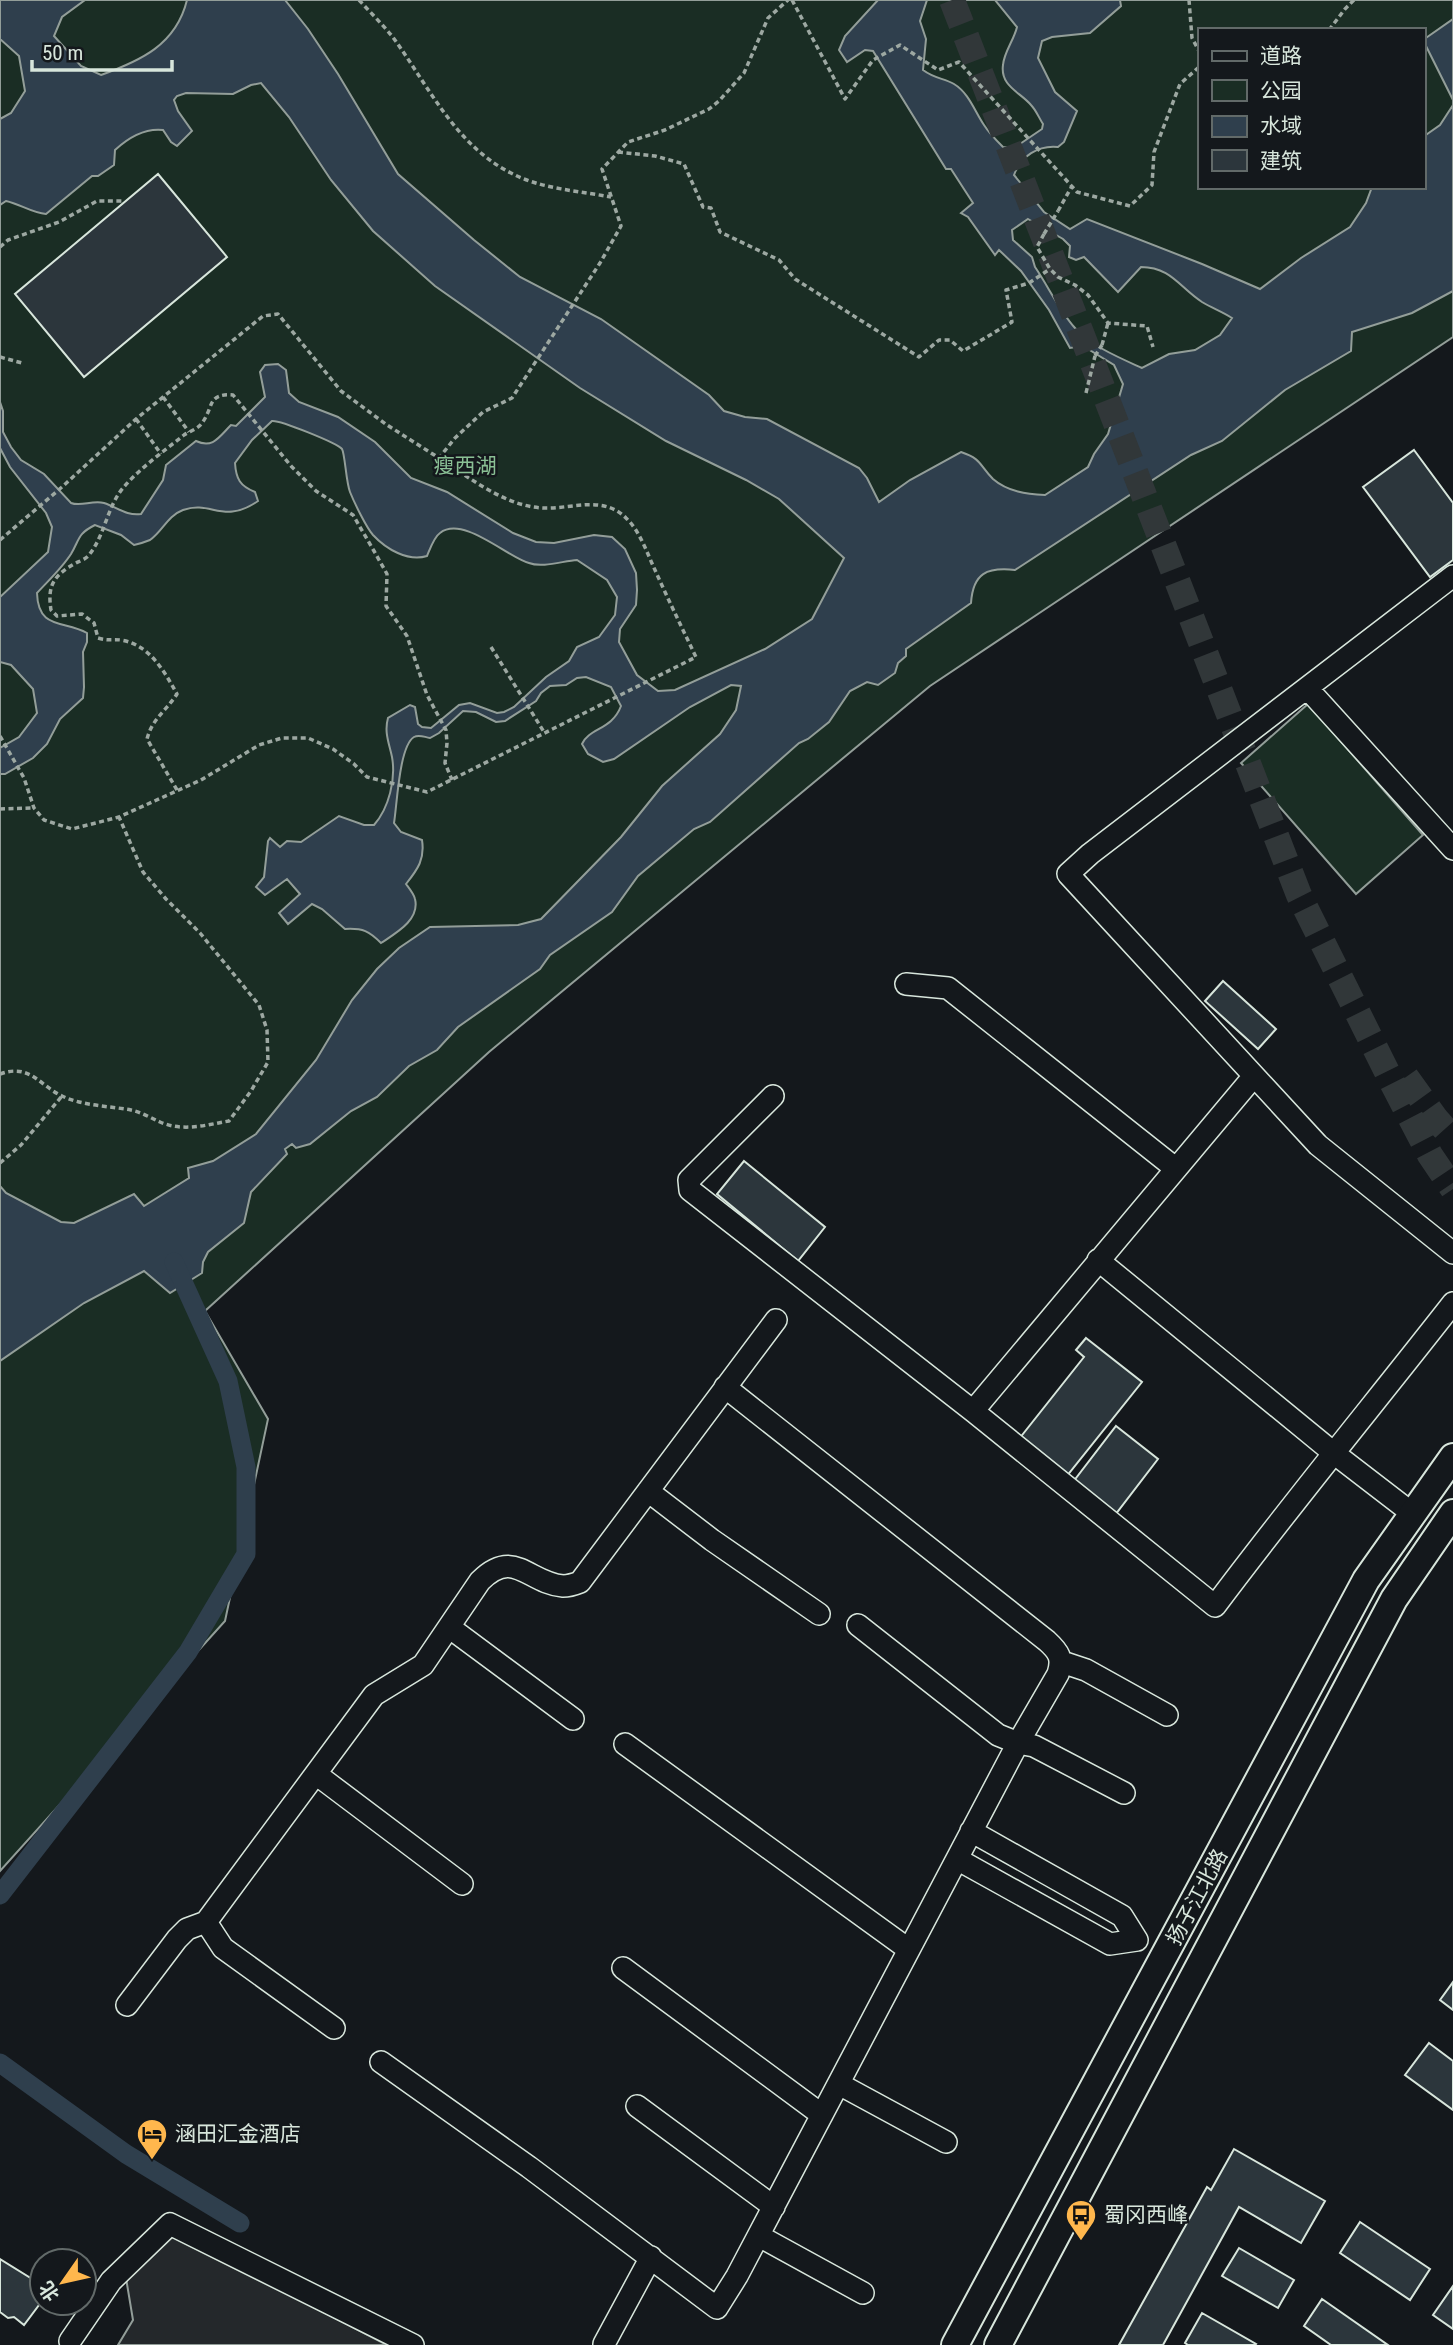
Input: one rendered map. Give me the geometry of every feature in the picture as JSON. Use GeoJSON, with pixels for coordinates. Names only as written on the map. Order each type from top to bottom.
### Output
{"type":"FeatureCollection","features":[{"type":"Feature","properties":{"kind":"main road","name":"扬子江北路"},"geometry":{"type":"LineString","coordinates":[[955,2345],[1366,1580],[1453,1457]]}},
{"type":"Feature","properties":{"kind":"main road","name":"扬子江北路"},"geometry":{"type":"LineString","coordinates":[[998,2345],[1394,1599],[1453,1513]]}},
{"type":"Feature","properties":{"kind":"lane"},"geometry":{"type":"LineString","coordinates":[[1453,576],[1090,854],[1068,874],[1318,1145],[1453,1253]]}},
{"type":"Feature","properties":{"kind":"lane"},"geometry":{"type":"LineString","coordinates":[[1307,688],[1453,849]]}},
{"type":"Feature","properties":{"kind":"lane"},"geometry":{"type":"LineString","coordinates":[[905,984],[948,988],[1175,1168]]}},
{"type":"Feature","properties":{"kind":"lane"},"geometry":{"type":"LineString","coordinates":[[973,1410],[1254,1076]]}},
{"type":"Feature","properties":{"kind":"lane"},"geometry":{"type":"LineString","coordinates":[[773,1097],[689,1180],[690,1190],[973,1410],[1215,1606],[1453,1303]]}},
{"type":"Feature","properties":{"kind":"lane"},"geometry":{"type":"LineString","coordinates":[[1098,1260],[1335,1454],[1413,1514]]}},
{"type":"Feature","properties":{"kind":"lane"},"geometry":{"type":"LineString","coordinates":[[127,2005],[177,1939],[187,1929],[206,1922],[374,1695],[423,1665],[480,1581],[491,1570],[505,1565],[520,1568],[566,1587],[580,1582],[776,1320]]}},
{"type":"Feature","properties":{"kind":"lane"},"geometry":{"type":"LineString","coordinates":[[381,2062],[529,2166],[717,2308],[759,2236],[908,1949],[1058,1674],[1062,1662],[1058,1651],[1047,1641],[725,1387]]}},
{"type":"Feature","properties":{"kind":"lane"},"geometry":{"type":"LineString","coordinates":[[648,1491],[712,1540],[819,1614]]}},
{"type":"Feature","properties":{"kind":"lane"},"geometry":{"type":"LineString","coordinates":[[858,1625],[999,1735],[1034,1746],[1124,1793]]}},
{"type":"Feature","properties":{"kind":"lane"},"geometry":{"type":"LineString","coordinates":[[449,1627],[573,1719]]}},
{"type":"Feature","properties":{"kind":"lane"},"geometry":{"type":"LineString","coordinates":[[1062,1662],[1086,1670],[1167,1715]]}},
{"type":"Feature","properties":{"kind":"lane"},"geometry":{"type":"LineString","coordinates":[[625,1744],[908,1949]]}},
{"type":"Feature","properties":{"kind":"lane"},"geometry":{"type":"LineString","coordinates":[[316,1774],[462,1884]]}},
{"type":"Feature","properties":{"kind":"lane"},"geometry":{"type":"LineString","coordinates":[[957,1859],[1110,1944],[1137,1940],[1122,1916],[971,1831]]}},
{"type":"Feature","properties":{"kind":"lane"},"geometry":{"type":"LineString","coordinates":[[206,1922],[223,1948],[334,2028]]}},
{"type":"Feature","properties":{"kind":"lane"},"geometry":{"type":"LineString","coordinates":[[623,1968],[822,2115]]}},
{"type":"Feature","properties":{"kind":"lane"},"geometry":{"type":"LineString","coordinates":[[839,2084],[946,2142]]}},
{"type":"Feature","properties":{"kind":"lane"},"geometry":{"type":"LineString","coordinates":[[637,2106],[774,2207]]}},
{"type":"Feature","properties":{"kind":"lane"},"geometry":{"type":"LineString","coordinates":[[69,2341],[111,2281],[170,2224],[413,2345]]}},
{"type":"Feature","properties":{"kind":"lane"},"geometry":{"type":"LineString","coordinates":[[759,2236],[863,2293]]}},
{"type":"Feature","properties":{"kind":"lane"},"geometry":{"type":"LineString","coordinates":[[604,2344],[651,2257]]}},
{"type":"Feature","properties":{"kind":"path"},"geometry":{"type":"LineString","coordinates":[[359,0],[391,35],[432,96],[472,146],[512,174],[546,185],[611,197]]}},
{"type":"Feature","properties":{"kind":"path"},"geometry":{"type":"LineString","coordinates":[[439,458],[483,412],[512,398],[621,226],[602,169],[628,142],[665,130],[709,109],[719,101],[744,73],[768,18],[790,0],[845,99],[873,60],[900,45],[938,70],[959,62],[1077,192],[1130,206],[1152,185],[1154,152],[1180,84],[1198,68]]}},
{"type":"Feature","properties":{"kind":"path"},"geometry":{"type":"LineString","coordinates":[[1189,0],[1192,38],[1198,49]]}},
{"type":"Feature","properties":{"kind":"path"},"geometry":{"type":"LineString","coordinates":[[1331,28],[1354,0]]}},
{"type":"Feature","properties":{"kind":"path"},"geometry":{"type":"LineString","coordinates":[[618,152],[655,156],[684,164],[703,206],[711,208],[720,232],[779,260],[795,279],[919,357],[939,340],[950,340],[962,351],[1012,322],[1006,289],[1030,283],[1050,269]]}},
{"type":"Feature","properties":{"kind":"path"},"geometry":{"type":"LineString","coordinates":[[1072,186],[1037,247],[1050,269],[1088,295],[1108,323]]}},
{"type":"Feature","properties":{"kind":"path"},"geometry":{"type":"LineString","coordinates":[[0,247],[8,240],[59,222],[97,201],[122,201]]}},
{"type":"Feature","properties":{"kind":"path"},"geometry":{"type":"LineString","coordinates":[[0,540],[62,488],[136,419],[240,334],[263,316],[278,314],[341,391],[387,425],[485,487],[527,507],[547,508],[590,503],[610,508],[626,518],[642,541],[696,657],[427,792],[367,776],[333,749],[308,738],[282,738],[259,745],[201,780],[119,817],[72,829],[44,820],[34,808],[24,778],[1,737]]}},
{"type":"Feature","properties":{"kind":"path"},"geometry":{"type":"LineString","coordinates":[[1086,393],[1095,356],[1102,345],[1108,323]]}},
{"type":"Feature","properties":{"kind":"path"},"geometry":{"type":"LineString","coordinates":[[1108,323],[1147,326],[1153,347]]}},
{"type":"Feature","properties":{"kind":"path"},"geometry":{"type":"LineString","coordinates":[[0,356],[22,363]]}},
{"type":"Feature","properties":{"kind":"path"},"geometry":{"type":"LineString","coordinates":[[177,790],[147,739],[151,724],[166,710],[177,694],[161,666],[145,649],[120,640],[108,642],[98,638],[94,623],[82,614],[57,616],[51,610],[49,599],[51,585],[61,572],[88,557],[103,532],[122,489],[161,454],[200,426],[212,400],[221,394],[233,395],[291,466],[316,491],[353,515],[387,574],[386,606],[407,636],[426,695],[446,730],[444,763],[452,780]]}},
{"type":"Feature","properties":{"kind":"path"},"geometry":{"type":"LineString","coordinates":[[163,397],[189,432]]}},
{"type":"Feature","properties":{"kind":"path"},"geometry":{"type":"LineString","coordinates":[[136,419],[161,454]]}},
{"type":"Feature","properties":{"kind":"path"},"geometry":{"type":"LineString","coordinates":[[491,647],[544,732]]}},
{"type":"Feature","properties":{"kind":"path"},"geometry":{"type":"LineString","coordinates":[[0,809],[34,808]]}},
{"type":"Feature","properties":{"kind":"path"},"geometry":{"type":"LineString","coordinates":[[0,1074],[10,1070],[36,1076],[62,1096],[135,1110],[164,1124],[193,1128],[229,1121],[268,1062],[267,1030],[259,1004],[200,933],[143,872],[119,817]]}},
{"type":"Feature","properties":{"kind":"path"},"geometry":{"type":"LineString","coordinates":[[0,1163],[21,1145],[62,1096]]}},
{"type":"Feature","properties":{"kind":"green space","name":"瘦西湖"},"geometry":{"type":"Polygon","coordinates":[[[0,0],[1453,0],[1453,337],[930,686],[489,1052],[205,1311],[268,1419],[225,1621],[0,1871],[0,0]]]}},
{"type":"Feature","properties":{"kind":"green space"},"geometry":{"type":"Polygon","coordinates":[[[1308,704],[1423,835],[1356,894],[1241,763],[1308,704]]]}},
{"type":"Feature","properties":{"kind":"shaded area"},"geometry":{"type":"Polygon","coordinates":[[[172,2234],[387,2345],[118,2345],[133,2320],[126,2278],[172,2234]]]}},
{"type":"Feature","properties":{"kind":"water","name":"瘦西湖"},"geometry":{"type":"Polygon","coordinates":[[[0,0],[85,0],[62,17],[54,36],[81,66],[101,75],[142,57],[165,40],[182,16],[187,0],[285,0],[338,74],[398,174],[474,240],[520,277],[601,319],[709,395],[724,411],[767,419],[859,468],[879,502],[910,480],[961,452],[977,460],[993,479],[1005,487],[1045,495],[1088,467],[1108,434],[1123,384],[1114,365],[1083,346],[1070,348],[1049,310],[1021,271],[999,250],[995,255],[968,217],[961,213],[973,203],[951,169],[946,169],[873,51],[865,50],[847,62],[839,50],[845,36],[878,0],[927,0],[920,21],[926,39],[923,70],[959,88],[1003,147],[1014,148],[1042,129],[1043,124],[1033,107],[1005,78],[1004,60],[1017,27],[995,0],[1120,0],[1121,6],[1090,33],[1052,37],[1042,41],[1038,58],[1055,92],[1077,111],[1064,142],[1058,147],[1031,153],[1021,162],[1014,175],[1044,212],[1070,229],[1087,219],[1260,289],[1301,258],[1350,227],[1366,203],[1371,189],[1425,189],[1425,136],[1440,125],[1453,105],[1453,291],[1412,313],[1352,332],[1351,351],[1285,390],[1222,441],[1191,455],[1015,570],[989,571],[983,574],[975,585],[971,603],[906,649],[906,656],[898,663],[895,673],[878,685],[867,682],[850,691],[829,722],[799,743],[710,822],[694,829],[638,876],[612,912],[550,955],[540,969],[458,1027],[437,1050],[409,1066],[377,1097],[351,1111],[310,1144],[296,1148],[292,1144],[285,1149],[287,1154],[251,1192],[244,1223],[208,1252],[202,1273],[170,1293],[144,1271],[84,1303],[0,1361],[0,1186],[6,1193],[61,1222],[74,1223],[134,1194],[144,1206],[189,1178],[188,1168],[213,1161],[256,1134],[316,1060],[352,1000],[377,969],[399,948],[430,927],[518,925],[541,919],[621,837],[662,786],[720,734],[736,710],[741,686],[731,685],[690,707],[614,759],[603,762],[588,754],[582,744],[612,720],[621,706],[611,687],[586,677],[577,678],[566,685],[550,686],[536,701],[505,721],[496,722],[476,712],[463,711],[430,738],[414,737],[405,752],[394,823],[401,832],[422,840],[423,847],[420,864],[406,884],[413,893],[416,907],[410,920],[381,943],[365,931],[345,929],[312,904],[288,924],[279,913],[300,894],[287,879],[265,895],[256,887],[264,877],[268,841],[270,838],[280,847],[287,841],[301,842],[339,816],[364,825],[374,825],[384,810],[392,784],[388,718],[410,705],[415,707],[418,724],[431,728],[459,705],[470,703],[497,713],[514,707],[546,677],[569,661],[577,647],[599,637],[615,615],[617,597],[607,580],[577,560],[546,565],[529,563],[461,529],[440,533],[427,556],[412,557],[398,553],[378,540],[364,521],[350,492],[342,449],[308,432],[272,421],[252,440],[235,463],[240,481],[255,492],[258,501],[236,511],[202,508],[183,510],[173,516],[150,540],[134,545],[121,535],[95,525],[82,534],[67,559],[37,593],[38,605],[47,618],[87,633],[83,652],[83,698],[60,719],[47,744],[33,758],[5,774],[0,774],[0,748],[19,737],[37,713],[33,689],[11,665],[0,662],[0,597],[48,552],[52,527],[46,513],[10,467],[0,448],[0,402],[3,432],[11,447],[21,460],[44,474],[71,503],[104,503],[126,512],[141,514],[163,480],[166,465],[196,441],[211,443],[231,425],[236,426],[265,397],[260,372],[265,365],[278,364],[286,370],[289,393],[299,402],[338,417],[375,442],[411,478],[447,492],[513,533],[536,542],[554,543],[594,535],[612,537],[625,549],[636,573],[636,605],[620,629],[619,642],[637,675],[658,691],[675,690],[765,649],[812,619],[844,558],[779,499],[666,441],[580,388],[435,286],[373,231],[331,180],[289,117],[261,83],[233,94],[186,93],[177,96],[174,100],[178,111],[192,131],[177,146],[163,130],[137,135],[115,150],[114,165],[98,176],[92,176],[46,214],[6,201],[0,205],[0,119],[11,113],[25,91],[19,56],[0,39],[0,0]],[[1028,219],[1012,230],[1013,240],[1032,257],[1035,267],[1075,328],[1097,346],[1142,368],[1169,354],[1195,350],[1220,335],[1232,318],[1202,302],[1160,270],[1141,267],[1118,292],[1084,257],[1076,260],[1069,257],[1070,246],[1063,239],[1028,219]]]}},
{"type":"Feature","properties":{"kind":"water"},"geometry":{"type":"Polygon","coordinates":[[[1453,19],[1453,100],[1425,44],[1425,39],[1453,19]]]}},
{"type":"Feature","properties":{"kind":"building"},"geometry":{"type":"Polygon","coordinates":[[[158,174],[227,257],[84,377],[15,294],[158,174]]]}},
{"type":"Feature","properties":{"kind":"building"},"geometry":{"type":"Polygon","coordinates":[[[1414,450],[1453,503],[1453,560],[1430,577],[1363,487],[1414,450]]]}},
{"type":"Feature","properties":{"kind":"building"},"geometry":{"type":"Polygon","coordinates":[[[1223,981],[1276,1029],[1258,1049],[1205,1001],[1223,981]]]}},
{"type":"Feature","properties":{"kind":"building"},"geometry":{"type":"Polygon","coordinates":[[[744,1161],[825,1227],[798,1261],[717,1194],[744,1161]]]}},
{"type":"Feature","properties":{"kind":"building"},"geometry":{"type":"Polygon","coordinates":[[[1086,1338],[1142,1382],[1066,1477],[1019,1439],[1084,1357],[1076,1350],[1086,1338]]]}},
{"type":"Feature","properties":{"kind":"building"},"geometry":{"type":"Polygon","coordinates":[[[1116,1426],[1158,1459],[1115,1515],[1073,1482],[1116,1426]]]}},
{"type":"Feature","properties":{"kind":"building"},"geometry":{"type":"Polygon","coordinates":[[[1453,1982],[1453,2010],[1440,2000],[1453,1982]]]}},
{"type":"Feature","properties":{"kind":"building"},"geometry":{"type":"Polygon","coordinates":[[[1429,2043],[1453,2061],[1453,2110],[1405,2075],[1429,2043]]]}},
{"type":"Feature","properties":{"kind":"building"},"geometry":{"type":"Polygon","coordinates":[[[1234,2149],[1325,2201],[1301,2243],[1239,2207],[1163,2345],[1119,2345],[1207,2187],[1211,2190],[1234,2149]]]}},
{"type":"Feature","properties":{"kind":"building"},"geometry":{"type":"Polygon","coordinates":[[[1360,2222],[1430,2269],[1410,2300],[1340,2253],[1360,2222]]]}},
{"type":"Feature","properties":{"kind":"building"},"geometry":{"type":"Polygon","coordinates":[[[1239,2248],[1294,2280],[1278,2308],[1222,2276],[1239,2248]]]}},
{"type":"Feature","properties":{"kind":"building"},"geometry":{"type":"Polygon","coordinates":[[[0,2259],[28,2276],[30,2317],[24,2325],[14,2317],[8,2318],[0,2312],[0,2259]]]}},
{"type":"Feature","properties":{"kind":"building"},"geometry":{"type":"Polygon","coordinates":[[[1453,2286],[1453,2329],[1433,2315],[1453,2286]]]}},
{"type":"Feature","properties":{"kind":"building"},"geometry":{"type":"Polygon","coordinates":[[[1322,2299],[1388,2345],[1331,2345],[1304,2326],[1322,2299]]]}},
{"type":"Feature","properties":{"kind":"building"},"geometry":{"type":"Polygon","coordinates":[[[1202,2313],[1256,2344],[1188,2345],[1185,2343],[1202,2313]]]}},
{"type":"Feature","properties":{"kind":"waterway"},"geometry":{"type":"LineString","coordinates":[[0,1895],[188,1652],[246,1554],[246,1467],[228,1381],[174,1262]]}},
{"type":"Feature","properties":{"kind":"waterway"},"geometry":{"type":"LineString","coordinates":[[0,2063],[126,2154],[240,2223]]}},
{"type":"Feature","properties":{"kind":"tunnel"},"geometry":{"type":"LineString","coordinates":[[952,0],[1299,895],[1430,1155],[1453,1189]]}},
{"type":"Feature","properties":{"kind":"tunnel"},"geometry":{"type":"LineString","coordinates":[[1406,1077],[1453,1138]]}},
{"type":"Feature","properties":{"kind":"place","name":"涵田汇金酒店"},"geometry":{"type":"Point","coordinates":[152,2161]}},
{"type":"Feature","properties":{"kind":"place","name":"蜀冈西峰"},"geometry":{"type":"Point","coordinates":[1081,2242]}}]}
